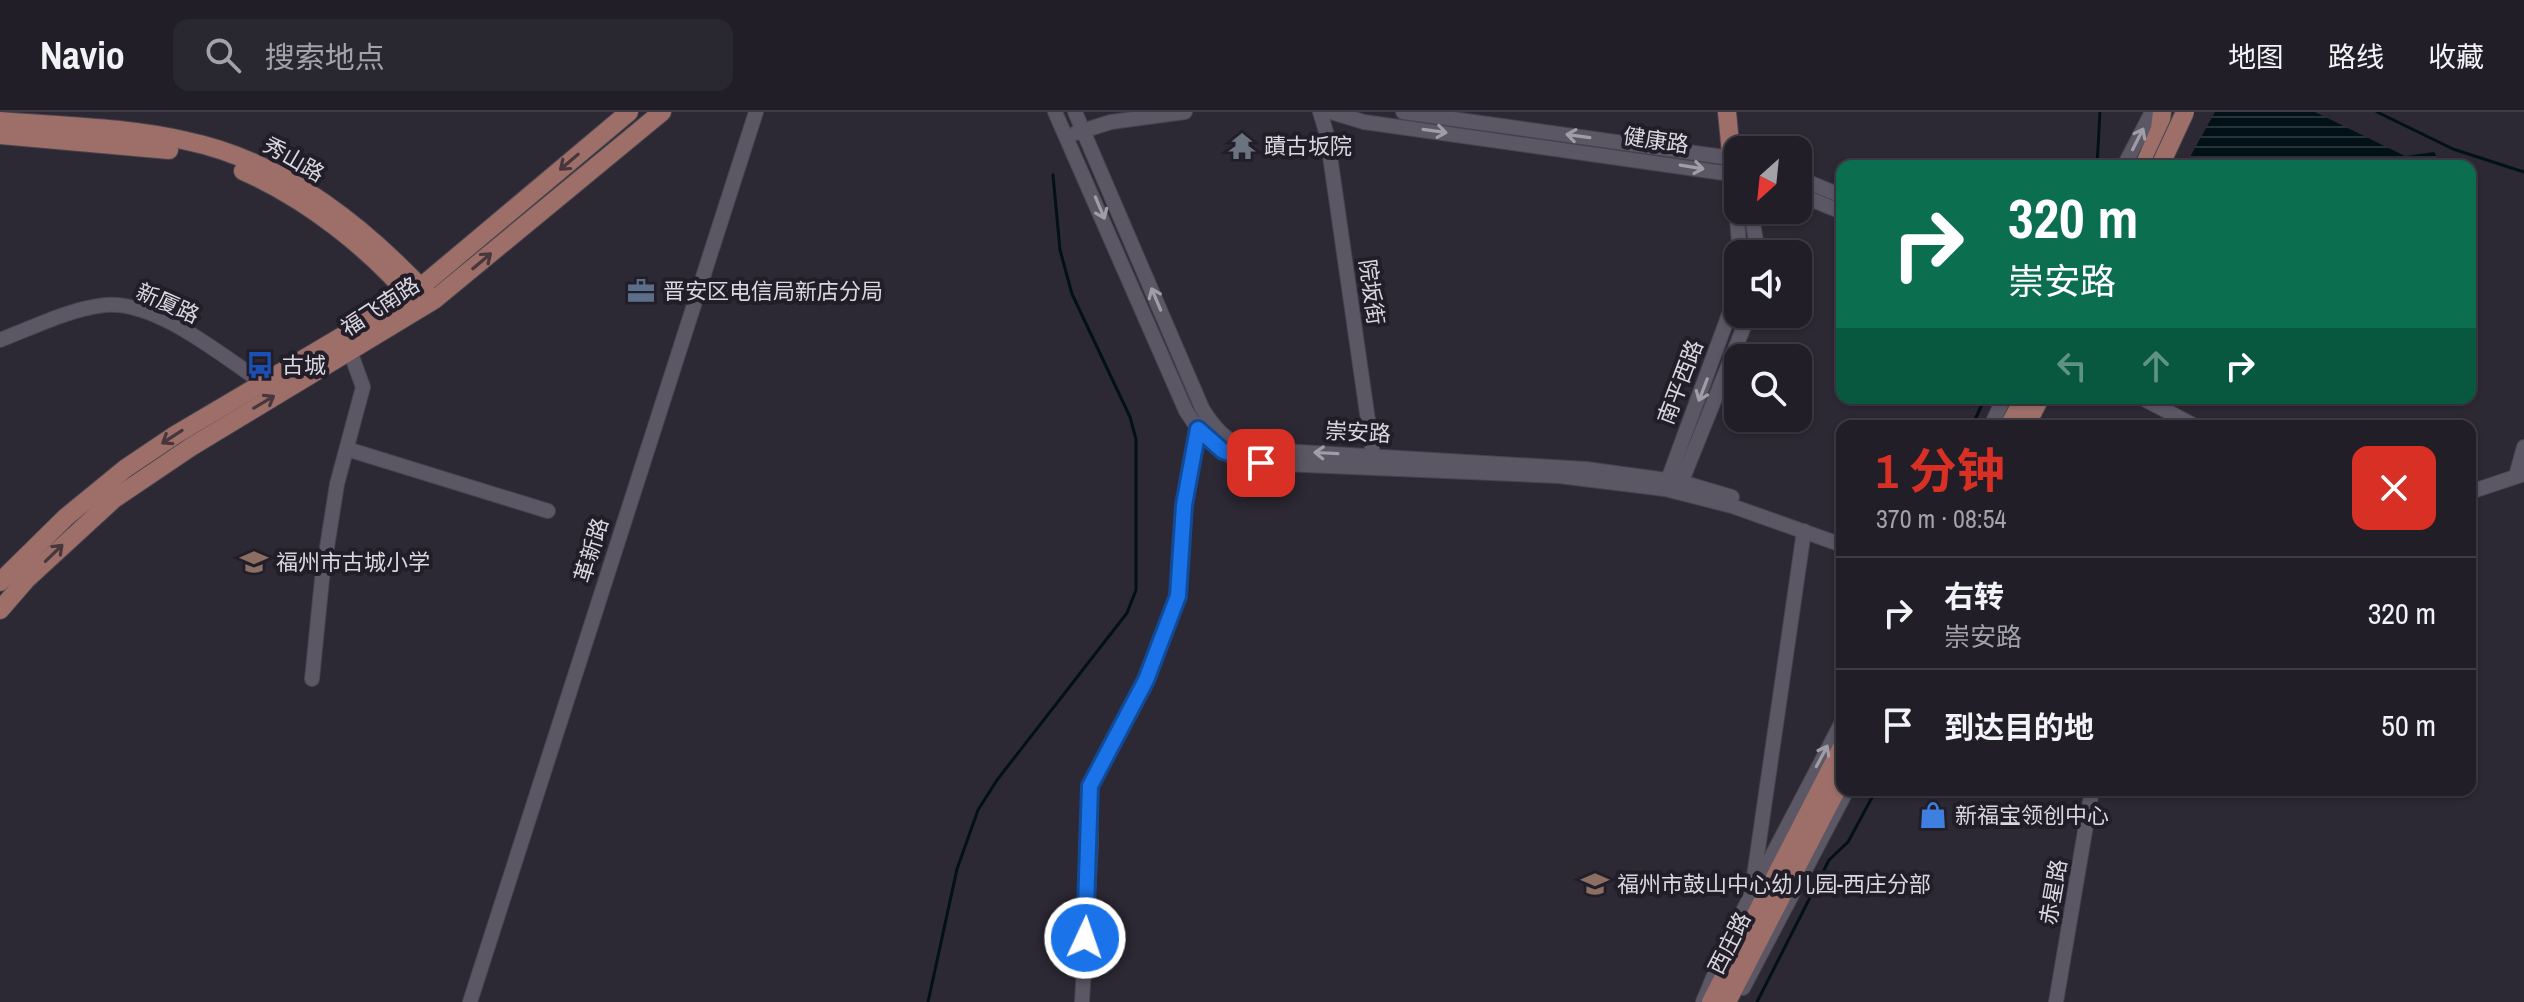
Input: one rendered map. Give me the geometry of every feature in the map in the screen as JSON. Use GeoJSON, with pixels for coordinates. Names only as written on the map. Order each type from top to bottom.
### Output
{"type":"FeatureCollection","features":[{"type":"Feature","properties":{"kind":"main road","name":"福飞南路"},"geometry":{"type":"LineString","coordinates":[[0,582],[66,517],[126,468],[263,383],[422,298],[629,112]]}},
{"type":"Feature","properties":{"kind":"main road","name":"福飞南路"},"geometry":{"type":"LineString","coordinates":[[0,610],[26,580],[114,499],[191,447],[351,354],[662,112]]}},
{"type":"Feature","properties":{"kind":"main road"},"geometry":{"type":"LineString","coordinates":[[1727,112],[1731,136]]}},
{"type":"Feature","properties":{"kind":"main road"},"geometry":{"type":"LineString","coordinates":[[1737,136],[1738,112]]}},
{"type":"Feature","properties":{"kind":"main road"},"geometry":{"type":"LineString","coordinates":[[2147,160],[2160,129],[2162,112]]}},
{"type":"Feature","properties":{"kind":"main road"},"geometry":{"type":"LineString","coordinates":[[2162,160],[2185,112]]}},
{"type":"Feature","properties":{"kind":"main road","name":"秀山路"},"geometry":{"type":"LineString","coordinates":[[0,121],[186,140],[257,163],[350,223],[422,298]]}},
{"type":"Feature","properties":{"kind":"main road","name":"秀山路"},"geometry":{"type":"LineString","coordinates":[[0,135],[177,151],[244,171],[292,197],[336,228],[422,298]]}},
{"type":"Feature","properties":{"kind":"main road"},"geometry":{"type":"LineString","coordinates":[[1746,946],[1836,759]]}},
{"type":"Feature","properties":{"kind":"main road","name":"西庄路"},"geometry":{"type":"LineString","coordinates":[[1711,1002],[1836,789]]}},
{"type":"Feature","properties":{"kind":"main road","name":"西庄路"},"geometry":{"type":"LineString","coordinates":[[1727,1002],[1746,946]]}},
{"type":"Feature","properties":{"kind":"street","name":"革新路"},"geometry":{"type":"LineString","coordinates":[[470,1002],[756,112]]}},
{"type":"Feature","properties":{"kind":"street","name":"崇安路"},"geometry":{"type":"LineString","coordinates":[[1055,112],[1069,136],[1186,411],[1198,429],[1223,451],[1261,463],[1559,476],[1673,486],[1836,543]]}},
{"type":"Feature","properties":{"kind":"street","name":"崇安路"},"geometry":{"type":"LineString","coordinates":[[1075,112],[1202,408],[1224,436],[1248,449],[1586,469],[1673,486],[1836,533]]}},
{"type":"Feature","properties":{"kind":"street"},"geometry":{"type":"LineString","coordinates":[[1069,136],[1111,122],[1185,112]]}},
{"type":"Feature","properties":{"kind":"street","name":"院坂街"},"geometry":{"type":"LineString","coordinates":[[1320,112],[1327,135],[1373,455]]}},
{"type":"Feature","properties":{"kind":"street"},"geometry":{"type":"LineString","coordinates":[[1327,135],[1333,112]]}},
{"type":"Feature","properties":{"kind":"street","name":"健康路"},"geometry":{"type":"LineString","coordinates":[[1333,112],[1364,122],[1724,162]]}},
{"type":"Feature","properties":{"kind":"street","name":"健康路"},"geometry":{"type":"LineString","coordinates":[[1403,112],[1724,161]]}},
{"type":"Feature","properties":{"kind":"street"},"geometry":{"type":"LineString","coordinates":[[2127,160],[2152,112]]}},
{"type":"Feature","properties":{"kind":"street"},"geometry":{"type":"LineString","coordinates":[[1812,184],[1836,194]]}},
{"type":"Feature","properties":{"kind":"street"},"geometry":{"type":"LineString","coordinates":[[1812,200],[1836,210]]}},
{"type":"Feature","properties":{"kind":"street","name":"新厦路"},"geometry":{"type":"LineString","coordinates":[[0,340],[96,306],[126,305],[175,326],[263,383]]}},
{"type":"Feature","properties":{"kind":"street","name":"南平西路"},"geometry":{"type":"LineString","coordinates":[[1673,486],[1725,328]]}},
{"type":"Feature","properties":{"kind":"street","name":"南平西路"},"geometry":{"type":"LineString","coordinates":[[1673,486],[1743,328]]}},
{"type":"Feature","properties":{"kind":"street"},"geometry":{"type":"LineString","coordinates":[[312,679],[322,579],[337,484],[363,387],[351,354]]}},
{"type":"Feature","properties":{"kind":"street"},"geometry":{"type":"LineString","coordinates":[[2151,404],[2174,420]]}},
{"type":"Feature","properties":{"kind":"street"},"geometry":{"type":"LineString","coordinates":[[1082,1002],[1090,786],[1146,680],[1178,596],[1184,505],[1202,408]]}},
{"type":"Feature","properties":{"kind":"street"},"geometry":{"type":"LineString","coordinates":[[2476,490],[2520,475],[2524,447]]}},
{"type":"Feature","properties":{"kind":"street"},"geometry":{"type":"LineString","coordinates":[[347,449],[548,511]]}},
{"type":"Feature","properties":{"kind":"street"},"geometry":{"type":"LineString","coordinates":[[1751,897],[1804,531]]}},
{"type":"Feature","properties":{"kind":"street"},"geometry":{"type":"LineString","coordinates":[[1703,1002],[1714,971],[1836,734]]}},
{"type":"Feature","properties":{"kind":"street"},"geometry":{"type":"LineString","coordinates":[[1734,1002],[1760,960],[1844,796]]}},
{"type":"Feature","properties":{"kind":"street","name":"赤星路"},"geometry":{"type":"LineString","coordinates":[[2056,1002],[2091,796]]}},
{"type":"Feature","properties":{"kind":"shaded area"},"geometry":{"type":"Polygon","coordinates":[[[2215,112],[2315,112],[2405,156],[2434,152],[2439,160],[2188,160],[2215,112]]]}},
{"type":"Feature","properties":{"kind":"waterway"},"geometry":{"type":"LineString","coordinates":[[2097,160],[2100,112]]}},
{"type":"Feature","properties":{"kind":"waterway"},"geometry":{"type":"LineString","coordinates":[[2377,112],[2453,149],[2524,172]]}},
{"type":"Feature","properties":{"kind":"waterway"},"geometry":{"type":"LineString","coordinates":[[928,1002],[957,869],[978,810],[997,780],[1127,613],[1136,590],[1136,439],[1130,417],[1072,294],[1060,250],[1053,175]]}},
{"type":"Feature","properties":{"kind":"waterway"},"geometry":{"type":"LineString","coordinates":[[1975,420],[1982,404]]}},
{"type":"Feature","properties":{"kind":"waterway"},"geometry":{"type":"LineString","coordinates":[[1757,1002],[1829,860],[1848,842],[1873,796]]}},
{"type":"Feature","properties":{"kind":"place","name":"蹟古坂院"},"geometry":{"type":"Point","coordinates":[1242,146]}},
{"type":"Feature","properties":{"kind":"place","name":"晋安区电信局新店分局"},"geometry":{"type":"Point","coordinates":[641,291]}},
{"type":"Feature","properties":{"kind":"place","name":"古城"},"geometry":{"type":"Point","coordinates":[260,365]}},
{"type":"Feature","properties":{"kind":"place","name":"福州市古城小学"},"geometry":{"type":"Point","coordinates":[254,562]}},
{"type":"Feature","properties":{"kind":"place","name":"新福宝领创中心"},"geometry":{"type":"Point","coordinates":[1933,815]}},
{"type":"Feature","properties":{"kind":"place","name":"福州市鼓山中心幼儿园-西庄分部"},"geometry":{"type":"Point","coordinates":[1595,884]}},
{"type":"Feature","properties":{"kind":"route"},"geometry":{"type":"LineString","coordinates":[[1085,938],[1091,843],[1090,786],[1146,680],[1178,596],[1184,505],[1198,429],[1223,451],[1261,463]]}}]}
